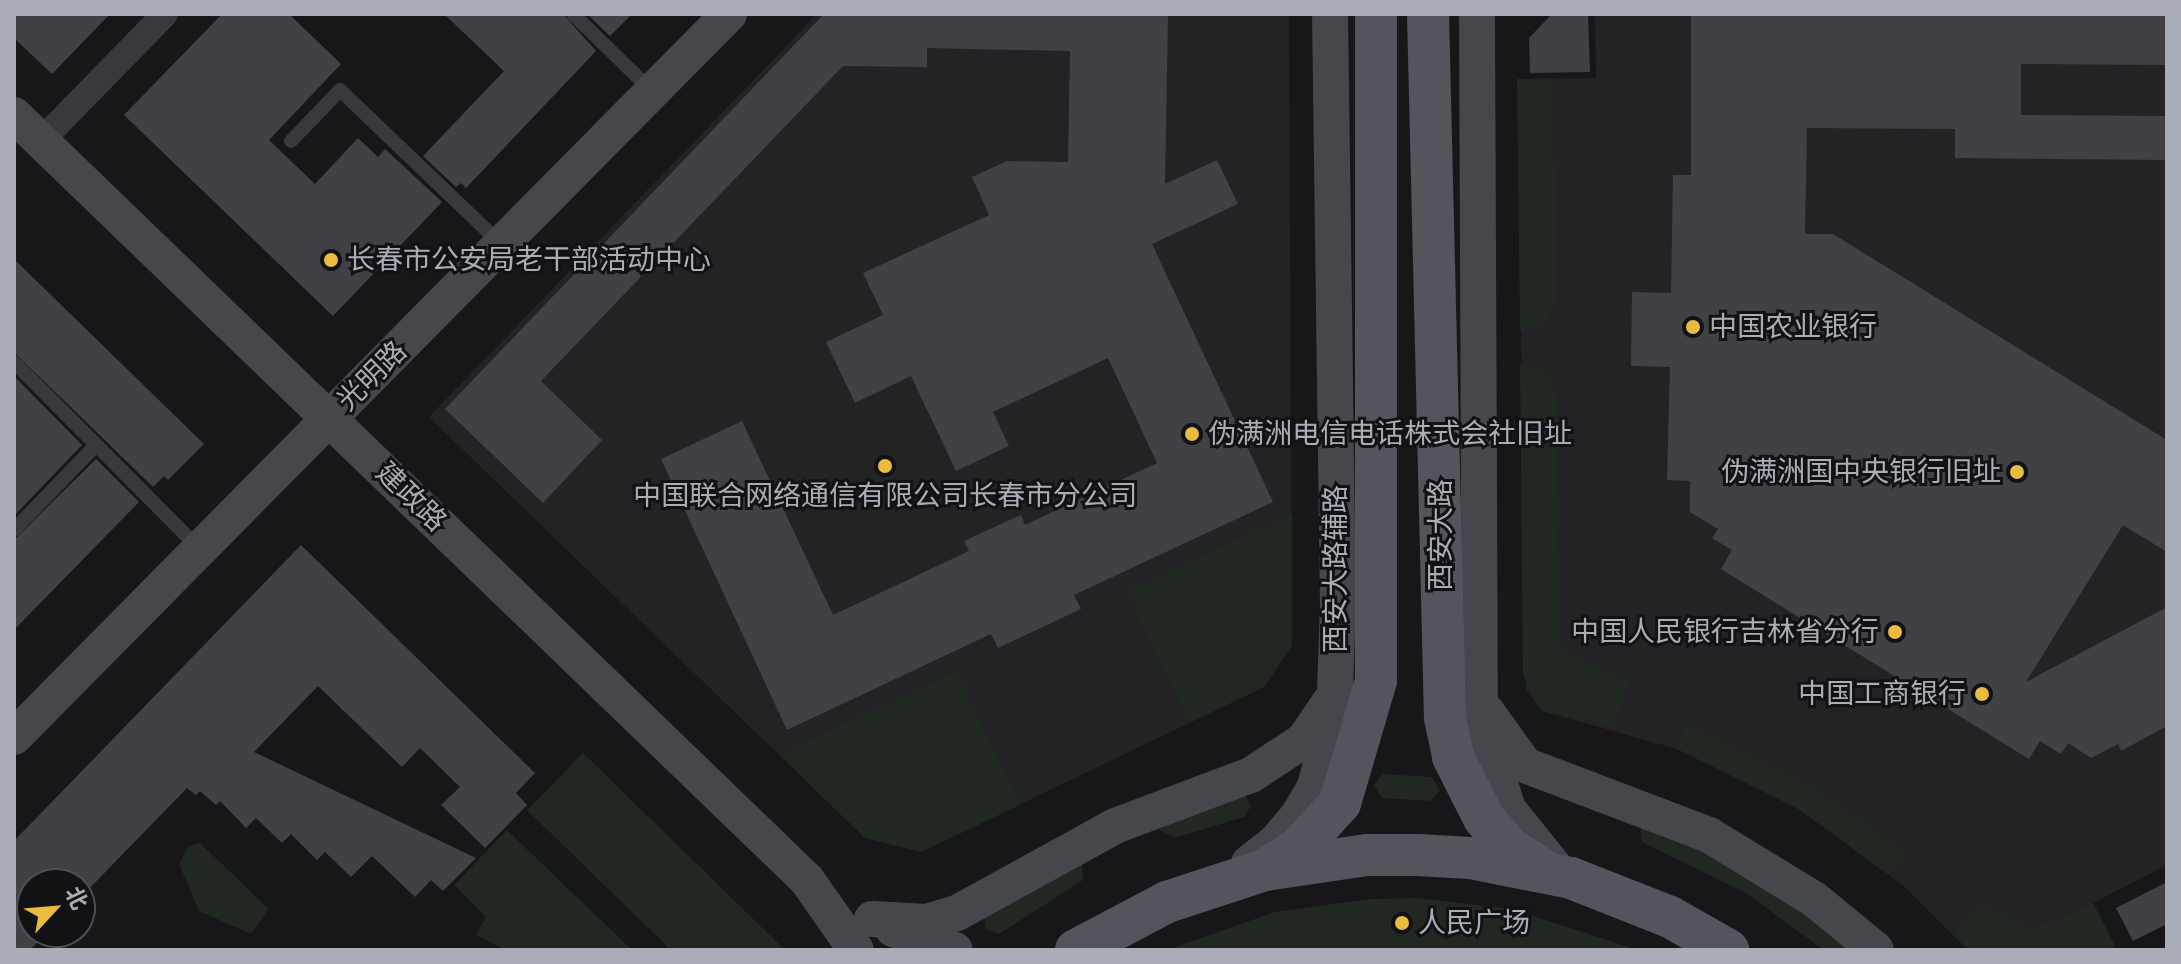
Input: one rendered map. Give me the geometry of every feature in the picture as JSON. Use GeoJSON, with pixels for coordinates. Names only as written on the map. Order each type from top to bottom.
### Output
{"type":"FeatureCollection","features":[{"type":"Feature","properties":{"kind":"main road"},"geometry":{"type":"LineString","coordinates":[[1265,870],[1299,848],[1340,803],[1376,681],[1376,14]]}},
{"type":"Feature","properties":{"kind":"main road","name":"西安大路"},"geometry":{"type":"LineString","coordinates":[[1428,14],[1445,718],[1453,757],[1484,818],[1508,847],[1560,876]]}},
{"type":"Feature","properties":{"kind":"main road"},"geometry":{"type":"LineString","coordinates":[[1075,950],[1155,907],[1215,884],[1265,870],[1354,857],[1418,855],[1470,858],[1560,876],[1670,917],[1728,950]]}},
{"type":"Feature","properties":{"kind":"street"},"geometry":{"type":"LineString","coordinates":[[41,141],[165,14]]}},
{"type":"Feature","properties":{"kind":"street","name":"光明路"},"geometry":{"type":"LineString","coordinates":[[14,737],[729,14]]}},
{"type":"Feature","properties":{"kind":"street","name":"西安大路辅路"},"geometry":{"type":"LineString","coordinates":[[1215,884],[1275,843],[1309,798],[1326,756],[1336,678],[1330,14]]}},
{"type":"Feature","properties":{"kind":"street"},"geometry":{"type":"LineString","coordinates":[[1477,14],[1478,670],[1484,747],[1508,809],[1560,876]]}},
{"type":"Feature","properties":{"kind":"street","name":"建政路"},"geometry":{"type":"LineString","coordinates":[[14,115],[807,880],[858,939],[955,950]]}},
{"type":"Feature","properties":{"kind":"street"},"geometry":{"type":"LineString","coordinates":[[1478,670],[1483,705],[1525,765],[1709,835],[1814,899],[1876,950]]}},
{"type":"Feature","properties":{"kind":"street"},"geometry":{"type":"LineString","coordinates":[[858,939],[957,913],[1102,832],[1277,762],[1326,712],[1336,678]]}},
{"type":"Feature","properties":{"kind":"lane"},"geometry":{"type":"LineString","coordinates":[[573,14],[653,91]]}},
{"type":"Feature","properties":{"kind":"lane"},"geometry":{"type":"LineString","coordinates":[[291,141],[340,90],[501,244]]}},
{"type":"Feature","properties":{"kind":"lane"},"geometry":{"type":"LineString","coordinates":[[14,362],[200,549]]}},
{"type":"Feature","properties":{"kind":"lane"},"geometry":{"type":"LineString","coordinates":[[14,530],[96,445]]}},
{"type":"Feature","properties":{"kind":"shaded area","name":"中国联合网络通信有限公司长春市分公司"},"geometry":{"type":"Polygon","coordinates":[[[817,14],[1289,14],[1292,645],[1264,687],[921,852],[865,838],[429,417],[817,14]]]}},
{"type":"Feature","properties":{"kind":"shaded area"},"geometry":{"type":"Polygon","coordinates":[[[1595,14],[2167,14],[2167,865],[2093,903],[2115,946],[1968,950],[1905,887],[1797,808],[1677,749],[1542,711],[1526,689],[1517,79],[1596,78],[1595,14]]]}},
{"type":"Feature","properties":{"kind":"shaded area"},"geometry":{"type":"Polygon","coordinates":[[[1517,79],[1554,79],[1556,304],[1546,321],[1524,330],[1520,330],[1517,79]]]}},
{"type":"Feature","properties":{"kind":"shaded area"},"geometry":{"type":"Polygon","coordinates":[[[1520,363],[1547,372],[1557,393],[1559,647],[1630,683],[1614,727],[1542,711],[1523,675],[1520,363]]]}},
{"type":"Feature","properties":{"kind":"shaded area"},"geometry":{"type":"Polygon","coordinates":[[[1292,514],[1292,645],[1264,687],[1189,723],[1127,591],[1292,514]]]}},
{"type":"Feature","properties":{"kind":"shaded area"},"geometry":{"type":"Polygon","coordinates":[[[957,671],[1020,805],[921,852],[865,838],[779,754],[957,671]]]}},
{"type":"Feature","properties":{"kind":"shaded area"},"geometry":{"type":"Polygon","coordinates":[[[1687,724],[1811,785],[1906,854],[1890,875],[1797,808],[1677,749],[1687,724]]]}},
{"type":"Feature","properties":{"kind":"shaded area"},"geometry":{"type":"Polygon","coordinates":[[[583,753],[785,950],[671,950],[527,810],[583,753]]]}},
{"type":"Feature","properties":{"kind":"shaded area"},"geometry":{"type":"Polygon","coordinates":[[[1383,774],[1432,777],[1440,791],[1430,801],[1382,798],[1374,785],[1383,774]]]}},
{"type":"Feature","properties":{"kind":"shaded area"},"geometry":{"type":"Polygon","coordinates":[[[1245,795],[1251,806],[1244,817],[1175,838],[1160,830],[1160,824],[1245,795]]]}},
{"type":"Feature","properties":{"kind":"shaded area"},"geometry":{"type":"Polygon","coordinates":[[[1640,824],[1759,873],[1848,950],[1824,950],[1746,893],[1642,842],[1640,824]]]}},
{"type":"Feature","properties":{"kind":"shaded area"},"geometry":{"type":"Polygon","coordinates":[[[507,830],[632,950],[505,950],[476,935],[486,917],[454,885],[507,830]]]}},
{"type":"Feature","properties":{"kind":"shaded area"},"geometry":{"type":"Polygon","coordinates":[[[200,843],[269,909],[251,934],[199,911],[179,864],[188,847],[200,843]]]}},
{"type":"Feature","properties":{"kind":"shaded area"},"geometry":{"type":"Polygon","coordinates":[[[1082,863],[1083,880],[999,934],[986,929],[984,915],[1082,863]]]}},
{"type":"Feature","properties":{"kind":"shaded area","name":"人民广场"},"geometry":{"type":"Polygon","coordinates":[[[1417,898],[1512,909],[1638,950],[1167,950],[1275,912],[1370,899],[1417,898]]]}},
{"type":"Feature","properties":{"kind":"shaded area"},"geometry":{"type":"Polygon","coordinates":[[[2093,903],[2115,946],[2107,950],[1968,950],[1954,934],[1977,904],[2028,927],[2056,922],[2093,903]]]}},
{"type":"Feature","properties":{"kind":"building"},"geometry":{"type":"Polygon","coordinates":[[[14,14],[110,14],[52,74],[14,38],[14,14]]]}},
{"type":"Feature","properties":{"kind":"building"},"geometry":{"type":"Polygon","coordinates":[[[222,14],[289,14],[341,64],[269,140],[315,184],[358,138],[378,157],[385,149],[442,202],[333,316],[124,115],[222,14]]]}},
{"type":"Feature","properties":{"kind":"building"},"geometry":{"type":"Polygon","coordinates":[[[444,14],[563,14],[596,51],[466,188],[461,183],[456,187],[423,156],[504,71],[444,14]]]}},
{"type":"Feature","properties":{"kind":"building"},"geometry":{"type":"Polygon","coordinates":[[[587,14],[632,14],[610,36],[587,14]]]}},
{"type":"Feature","properties":{"kind":"building","name":"伪满洲电信电话株式会社旧址"},"geometry":{"type":"Polygon","coordinates":[[[824,14],[1168,14],[1165,184],[1217,160],[1238,204],[1152,244],[1273,502],[1074,595],[1081,609],[998,648],[991,634],[787,730],[661,459],[742,421],[833,615],[969,551],[964,541],[1021,515],[1025,525],[1157,463],[1108,358],[993,412],[1009,446],[956,471],[911,376],[855,403],[826,342],[883,315],[863,273],[989,215],[972,177],[1007,161],[1068,162],[1070,51],[927,48],[927,67],[843,66],[541,381],[602,440],[543,503],[445,409],[824,14]]]}},
{"type":"Feature","properties":{"kind":"building","name":"伪满洲国中央银行旧址"},"geometry":{"type":"Polygon","coordinates":[[[1691,14],[2167,14],[2167,65],[2021,64],[2021,115],[2167,116],[2167,160],[1955,158],[1955,129],[1807,128],[1805,234],[1833,234],[2167,440],[2167,552],[2123,525],[2026,682],[2167,607],[2167,726],[2121,751],[2118,744],[2091,758],[2068,743],[2061,754],[2040,741],[2029,759],[1721,569],[1732,550],[1712,538],[1718,529],[1690,512],[1690,481],[1667,480],[1670,367],[1631,366],[1632,292],[1671,293],[1673,175],[1691,175],[1691,14]]]}},
{"type":"Feature","properties":{"kind":"building"},"geometry":{"type":"Polygon","coordinates":[[[1588,15],[1590,72],[1530,73],[1529,38],[1550,16],[1588,15]]]}},
{"type":"Feature","properties":{"kind":"building"},"geometry":{"type":"Polygon","coordinates":[[[14,259],[204,444],[168,480],[164,476],[153,487],[14,352],[14,259]]]}},
{"type":"Feature","properties":{"kind":"building"},"geometry":{"type":"Polygon","coordinates":[[[14,376],[82,445],[14,516],[14,376]]]}},
{"type":"Feature","properties":{"kind":"building"},"geometry":{"type":"Polygon","coordinates":[[[96,459],[139,502],[14,630],[14,540],[96,459]]]}},
{"type":"Feature","properties":{"kind":"building"},"geometry":{"type":"Polygon","coordinates":[[[301,545],[535,773],[516,793],[527,805],[485,848],[441,805],[460,787],[420,748],[402,767],[318,686],[254,752],[476,858],[443,891],[431,880],[415,897],[372,856],[351,877],[325,852],[317,860],[291,834],[282,843],[256,818],[246,828],[220,801],[216,805],[200,791],[196,795],[187,788],[96,882],[96,868],[16,868],[16,948],[32,948],[14,950],[14,841],[301,545]]]}},
{"type":"Feature","properties":{"kind":"building"},"geometry":{"type":"Polygon","coordinates":[[[2167,882],[2167,924],[2133,941],[2116,908],[2167,882]]]}},
{"type":"Feature","properties":{"kind":"place","name":"长春市公安局老干部活动中心"},"geometry":{"type":"Point","coordinates":[331,260]}},
{"type":"Feature","properties":{"kind":"place","name":"中国农业银行"},"geometry":{"type":"Point","coordinates":[1693,327]}},
{"type":"Feature","properties":{"kind":"place","name":"伪满洲电信电话株式会社旧址"},"geometry":{"type":"Point","coordinates":[1192,434]}},
{"type":"Feature","properties":{"kind":"place","name":"中国联合网络通信有限公司长春市分公司"},"geometry":{"type":"Point","coordinates":[885,466]}},
{"type":"Feature","properties":{"kind":"place","name":"伪满洲国中央银行旧址"},"geometry":{"type":"Point","coordinates":[2017,472]}},
{"type":"Feature","properties":{"kind":"place","name":"中国人民银行吉林省分行"},"geometry":{"type":"Point","coordinates":[1895,632]}},
{"type":"Feature","properties":{"kind":"place","name":"中国工商银行"},"geometry":{"type":"Point","coordinates":[1982,694]}},
{"type":"Feature","properties":{"kind":"place","name":"人民广场"},"geometry":{"type":"Point","coordinates":[1402,923]}}]}
